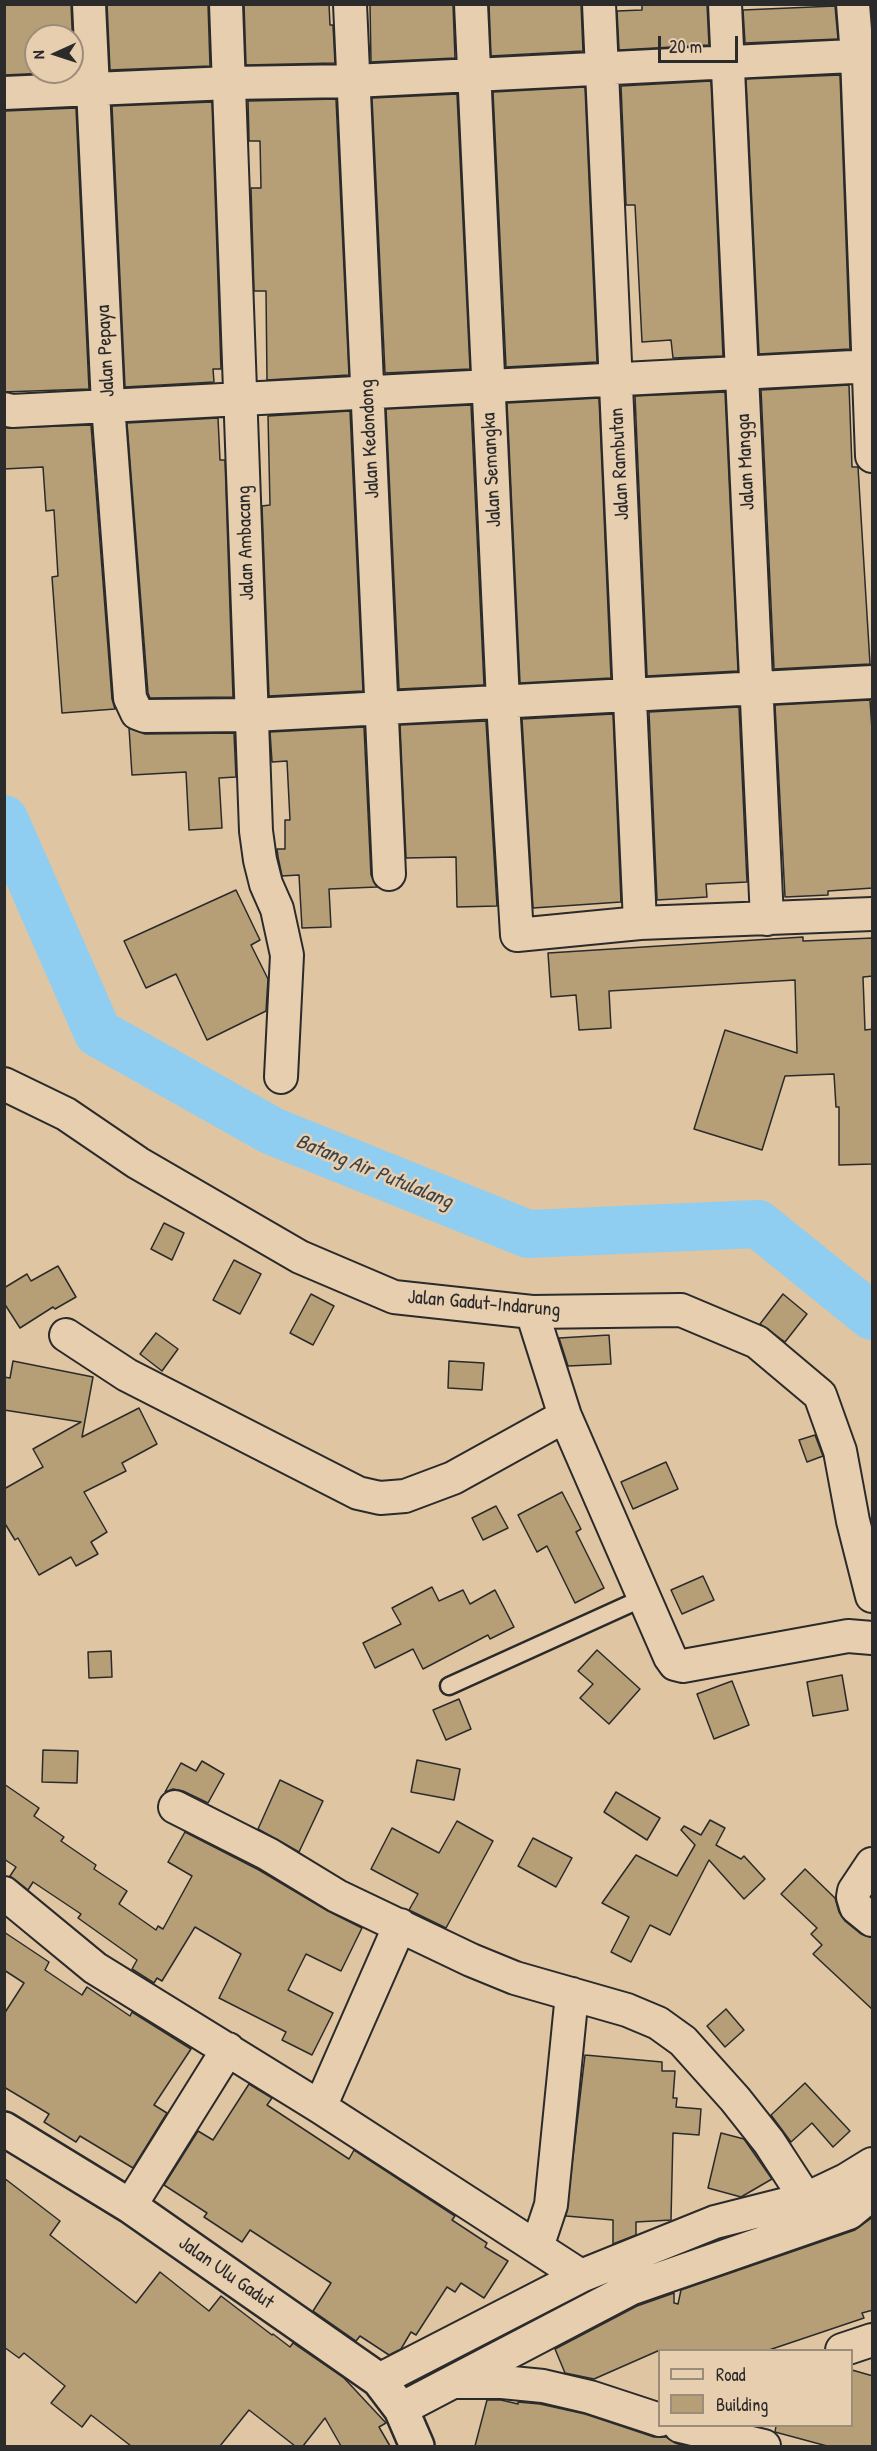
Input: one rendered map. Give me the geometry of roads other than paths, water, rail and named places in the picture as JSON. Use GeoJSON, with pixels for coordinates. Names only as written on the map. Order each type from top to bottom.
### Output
{"type":"FeatureCollection","features":[{"type":"Feature","properties":{"kind":"street","name":"Jalan Pepaya"},"geometry":{"type":"LineString","coordinates":[[89,4],[108,405],[130,698],[137,713],[145,716],[253,715]]}},
{"type":"Feature","properties":{"kind":"street","name":"Jalan Ambacang"},"geometry":{"type":"LineString","coordinates":[[226,4],[256,831],[260,860],[266,884],[277,909],[287,955],[281,1077]]}},
{"type":"Feature","properties":{"kind":"street","name":"Jalan Kedondong"},"geometry":{"type":"LineString","coordinates":[[350,4],[389,874]]}},
{"type":"Feature","properties":{"kind":"street","name":"Jalan Semangka"},"geometry":{"type":"LineString","coordinates":[[471,4],[503,702],[517,935],[640,923]]}},
{"type":"Feature","properties":{"kind":"street","name":"Jalan Rambutan"},"geometry":{"type":"LineString","coordinates":[[599,4],[640,923]]}},
{"type":"Feature","properties":{"kind":"street","name":"Jalan Mangga"},"geometry":{"type":"LineString","coordinates":[[725,4],[767,919]]}},
{"type":"Feature","properties":{"kind":"street"},"geometry":{"type":"LineString","coordinates":[[853,4],[865,56],[873,456]]}},
{"type":"Feature","properties":{"kind":"street"},"geometry":{"type":"LineString","coordinates":[[4,93],[229,83],[474,76],[865,56]]}},
{"type":"Feature","properties":{"kind":"street"},"geometry":{"type":"LineString","coordinates":[[4,409],[12,411],[870,366]]}},
{"type":"Feature","properties":{"kind":"street"},"geometry":{"type":"LineString","coordinates":[[253,715],[873,682]]}},
{"type":"Feature","properties":{"kind":"street"},"geometry":{"type":"LineString","coordinates":[[640,923],[873,914]]}},
{"type":"Feature","properties":{"kind":"street","name":"Jalan Gadut-Indarung"},"geometry":{"type":"LineString","coordinates":[[4,1084],[66,1114],[138,1163],[300,1257],[394,1297],[532,1312],[681,1310],[757,1342],[820,1395],[840,1451],[853,1521],[873,1596]]}},
{"type":"Feature","properties":{"kind":"street"},"geometry":{"type":"LineString","coordinates":[[532,1312],[565,1416],[675,1664],[683,1666],[848,1636],[873,1638]]}},
{"type":"Feature","properties":{"kind":"street"},"geometry":{"type":"LineString","coordinates":[[66,1335],[127,1375],[358,1493],[380,1498],[405,1496],[453,1478],[565,1416]]}},
{"type":"Feature","properties":{"kind":"street"},"geometry":{"type":"LineString","coordinates":[[175,1807],[268,1854],[337,1896],[515,1978],[627,2010],[658,2023],[683,2041],[735,2099],[769,2142],[806,2199]]}},
{"type":"Feature","properties":{"kind":"street"},"geometry":{"type":"LineString","coordinates":[[873,1864],[853,1897],[856,1907],[873,1920]]}},
{"type":"Feature","properties":{"kind":"street"},"geometry":{"type":"LineString","coordinates":[[4,1893],[95,1968],[320,2107],[581,2276]]}},
{"type":"Feature","properties":{"kind":"street"},"geometry":{"type":"LineString","coordinates":[[320,2107],[400,1926]]}},
{"type":"Feature","properties":{"kind":"street"},"geometry":{"type":"LineString","coordinates":[[537,2247],[551,2205],[572,1994]]}},
{"type":"Feature","properties":{"kind":"street"},"geometry":{"type":"LineString","coordinates":[[130,2206],[228,2049]]}},
{"type":"Feature","properties":{"kind":"street","name":"Jalan Ulu Gadut"},"geometry":{"type":"LineString","coordinates":[[4,2129],[130,2206],[378,2380],[401,2409],[417,2446]]}},
{"type":"Feature","properties":{"kind":"street"},"geometry":{"type":"LineString","coordinates":[[378,2380],[581,2276],[715,2222],[806,2199],[873,2164]]}},
{"type":"Feature","properties":{"kind":"street"},"geometry":{"type":"LineString","coordinates":[[401,2409],[630,2289],[849,2213],[873,2194]]}},
{"type":"Feature","properties":{"kind":"street"},"geometry":{"type":"LineString","coordinates":[[845,2349],[873,2340]]}},
{"type":"Feature","properties":{"kind":"street"},"geometry":{"type":"LineString","coordinates":[[453,2382],[502,2382],[543,2386],[590,2397],[658,2418]]}},
{"type":"Feature","properties":{"kind":"street"},"geometry":{"type":"LineString","coordinates":[[690,2427],[764,2446]]}},
{"type":"Feature","properties":{"kind":"lane"},"geometry":{"type":"LineString","coordinates":[[449,1686],[644,1598]]}},
{"type":"Feature","properties":{"kind":"waterway","name":"Batang Air Putulalang"},"geometry":{"type":"LineString","coordinates":[[4,819],[98,1033],[272,1131],[528,1234],[758,1224],[872,1316]]}}]}
